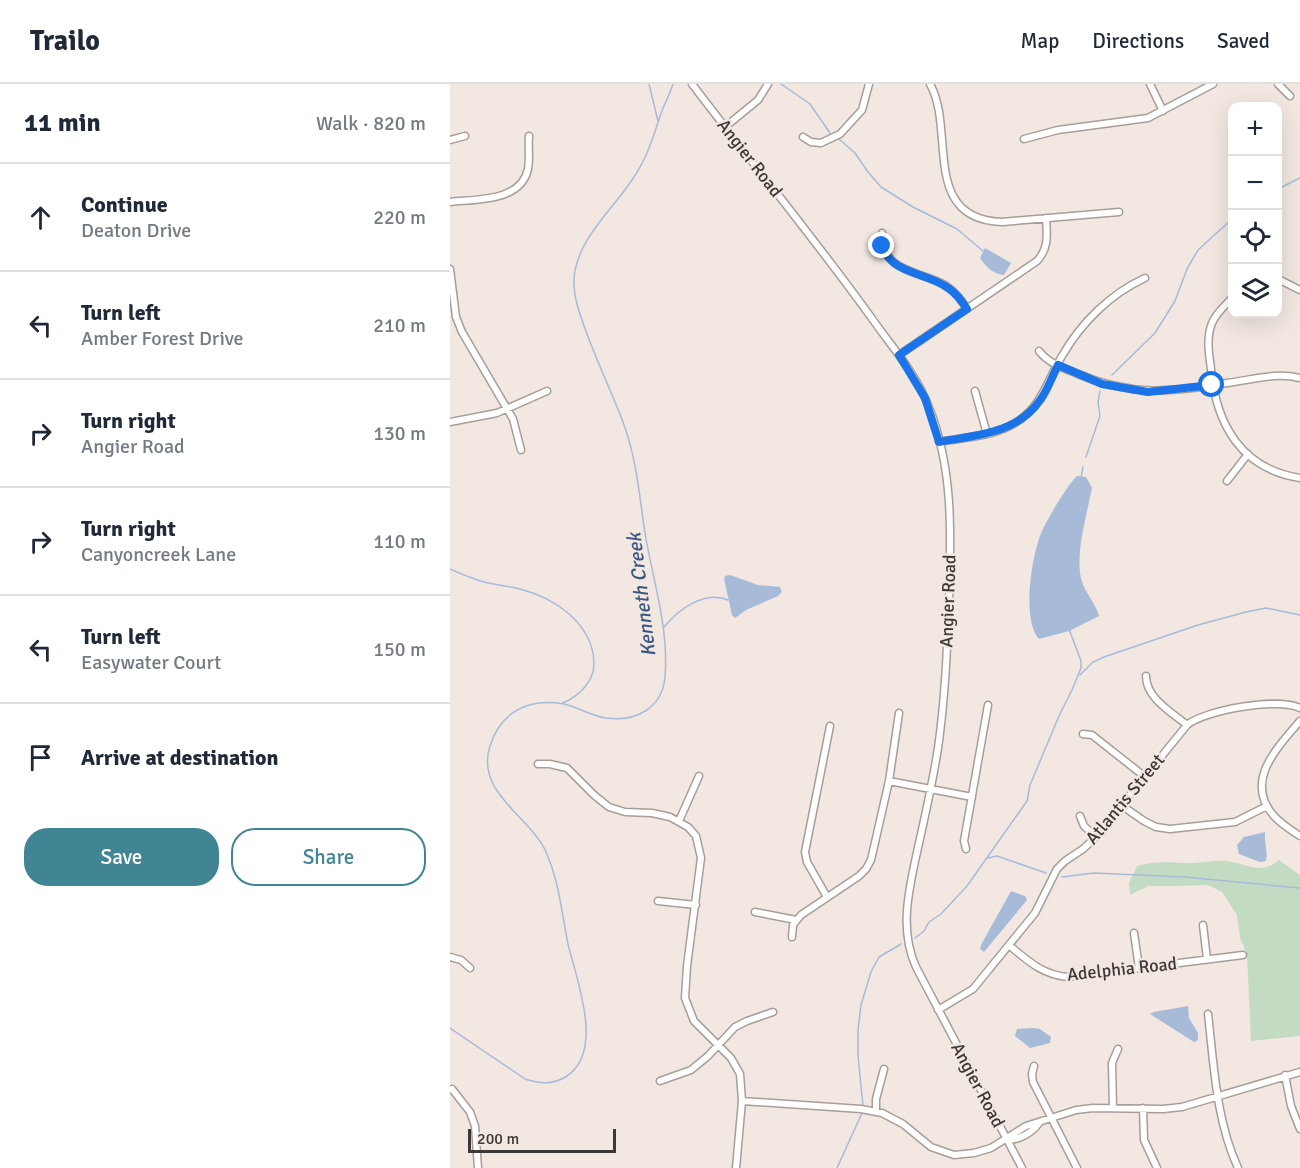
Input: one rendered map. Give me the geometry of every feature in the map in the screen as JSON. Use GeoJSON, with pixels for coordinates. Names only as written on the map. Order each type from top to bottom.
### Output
{"type":"FeatureCollection","features":[{"type":"Feature","properties":{"kind":"street","name":"Angier Road"},"geometry":{"type":"LineString","coordinates":[[692,84],[852,290],[899,355],[925,398],[939,442],[949,491],[950,564],[944,702],[930,789],[909,892],[906,926],[908,945],[938,1010],[1022,1168]]}},
{"type":"Feature","properties":{"kind":"street"},"geometry":{"type":"LineString","coordinates":[[725,127],[758,100],[768,84]]}},
{"type":"Feature","properties":{"kind":"street"},"geometry":{"type":"LineString","coordinates":[[803,137],[821,143],[840,134],[862,110],[869,84]]}},
{"type":"Feature","properties":{"kind":"street"},"geometry":{"type":"LineString","coordinates":[[930,84],[937,103],[946,179],[957,202],[974,215],[992,222],[1119,212]]}},
{"type":"Feature","properties":{"kind":"street"},"geometry":{"type":"LineString","coordinates":[[1150,84],[1163,111]]}},
{"type":"Feature","properties":{"kind":"street"},"geometry":{"type":"LineString","coordinates":[[1024,139],[1058,130],[1148,118],[1213,84]]}},
{"type":"Feature","properties":{"kind":"street"},"geometry":{"type":"LineString","coordinates":[[1278,84],[1290,96]]}},
{"type":"Feature","properties":{"kind":"street"},"geometry":{"type":"LineString","coordinates":[[450,140],[465,136]]}},
{"type":"Feature","properties":{"kind":"street"},"geometry":{"type":"LineString","coordinates":[[450,202],[500,196],[518,187],[527,171],[529,136]]}},
{"type":"Feature","properties":{"kind":"street"},"geometry":{"type":"LineString","coordinates":[[899,355],[1042,256],[1048,240],[1046,218]]}},
{"type":"Feature","properties":{"kind":"street"},"geometry":{"type":"LineString","coordinates":[[882,233],[883,249],[892,261],[909,272],[948,287],[967,309]]}},
{"type":"Feature","properties":{"kind":"street"},"geometry":{"type":"LineString","coordinates":[[450,269],[456,316],[462,332],[508,408],[521,450]]}},
{"type":"Feature","properties":{"kind":"street"},"geometry":{"type":"LineString","coordinates":[[939,442],[1004,429],[1027,415],[1045,393],[1066,350],[1103,304],[1145,278]]}},
{"type":"Feature","properties":{"kind":"street"},"geometry":{"type":"LineString","coordinates":[[1282,281],[1300,290]]}},
{"type":"Feature","properties":{"kind":"street"},"geometry":{"type":"LineString","coordinates":[[1228,304],[1215,318],[1208,336],[1212,385],[1221,420],[1233,439],[1248,454],[1272,470],[1300,478]]}},
{"type":"Feature","properties":{"kind":"street"},"geometry":{"type":"LineString","coordinates":[[1039,351],[1044,357],[1058,365],[1102,384],[1148,392],[1212,385],[1271,375],[1300,378]]}},
{"type":"Feature","properties":{"kind":"street"},"geometry":{"type":"LineString","coordinates":[[975,391],[987,434]]}},
{"type":"Feature","properties":{"kind":"street"},"geometry":{"type":"LineString","coordinates":[[450,422],[478,418],[547,392]]}},
{"type":"Feature","properties":{"kind":"street"},"geometry":{"type":"LineString","coordinates":[[1227,481],[1248,454]]}},
{"type":"Feature","properties":{"kind":"street"},"geometry":{"type":"LineString","coordinates":[[1146,676],[1149,691],[1187,725]]}},
{"type":"Feature","properties":{"kind":"street","name":"Atlantis Street"},"geometry":{"type":"LineString","coordinates":[[938,1010],[973,989],[1035,914],[1057,869],[1096,837],[1187,725],[1199,717],[1216,711],[1284,703],[1300,708]]}},
{"type":"Feature","properties":{"kind":"street"},"geometry":{"type":"LineString","coordinates":[[966,849],[964,841],[988,705]]}},
{"type":"Feature","properties":{"kind":"street"},"geometry":{"type":"LineString","coordinates":[[792,937],[793,925],[801,915],[866,869],[875,848],[889,781],[899,713]]}},
{"type":"Feature","properties":{"kind":"street"},"geometry":{"type":"LineString","coordinates":[[1300,722],[1267,762],[1262,787],[1267,806],[1275,817],[1300,836]]}},
{"type":"Feature","properties":{"kind":"street"},"geometry":{"type":"LineString","coordinates":[[827,897],[807,862],[805,852],[830,726]]}},
{"type":"Feature","properties":{"kind":"street"},"geometry":{"type":"LineString","coordinates":[[1083,734],[1092,735],[1144,776]]}},
{"type":"Feature","properties":{"kind":"street"},"geometry":{"type":"LineString","coordinates":[[538,764],[567,768],[609,807],[625,812],[661,815],[679,821],[693,831],[699,844],[701,858],[685,998],[694,1021],[731,1058],[740,1074],[742,1101],[736,1168]]}},
{"type":"Feature","properties":{"kind":"street"},"geometry":{"type":"LineString","coordinates":[[679,821],[699,776]]}},
{"type":"Feature","properties":{"kind":"street"},"geometry":{"type":"LineString","coordinates":[[889,781],[972,797]]}},
{"type":"Feature","properties":{"kind":"street"},"geometry":{"type":"LineString","coordinates":[[1121,805],[1144,822],[1170,829],[1235,822],[1267,806]]}},
{"type":"Feature","properties":{"kind":"street"},"geometry":{"type":"LineString","coordinates":[[1080,816],[1084,826],[1096,837]]}},
{"type":"Feature","properties":{"kind":"street"},"geometry":{"type":"LineString","coordinates":[[658,901],[696,905]]}},
{"type":"Feature","properties":{"kind":"street"},"geometry":{"type":"LineString","coordinates":[[755,912],[796,920]]}},
{"type":"Feature","properties":{"kind":"street"},"geometry":{"type":"LineString","coordinates":[[1203,925],[1207,959]]}},
{"type":"Feature","properties":{"kind":"street"},"geometry":{"type":"LineString","coordinates":[[1134,933],[1139,968]]}},
{"type":"Feature","properties":{"kind":"street","name":"Adelphia Road"},"geometry":{"type":"LineString","coordinates":[[1010,946],[1040,970],[1058,976],[1080,976],[1243,955]]}},
{"type":"Feature","properties":{"kind":"street"},"geometry":{"type":"LineString","coordinates":[[450,957],[461,960],[470,968]]}},
{"type":"Feature","properties":{"kind":"street"},"geometry":{"type":"LineString","coordinates":[[660,1081],[691,1070],[735,1027],[773,1012]]}},
{"type":"Feature","properties":{"kind":"street"},"geometry":{"type":"LineString","coordinates":[[1208,1014],[1217,1096],[1227,1141],[1238,1168]]}},
{"type":"Feature","properties":{"kind":"street"},"geometry":{"type":"LineString","coordinates":[[1113,1108],[1112,1063],[1118,1048]]}},
{"type":"Feature","properties":{"kind":"street"},"geometry":{"type":"LineString","coordinates":[[1034,1066],[1033,1082],[1077,1168]]}},
{"type":"Feature","properties":{"kind":"street"},"geometry":{"type":"LineString","coordinates":[[876,1112],[876,1100],[884,1069]]}},
{"type":"Feature","properties":{"kind":"street"},"geometry":{"type":"LineString","coordinates":[[742,1101],[876,1112],[897,1120],[931,1148],[947,1154],[974,1153],[1007,1140],[1015,1140],[1040,1123],[1082,1109],[1182,1107],[1300,1072]]}},
{"type":"Feature","properties":{"kind":"street"},"geometry":{"type":"LineString","coordinates":[[1285,1075],[1293,1111],[1300,1129]]}},
{"type":"Feature","properties":{"kind":"street"},"geometry":{"type":"LineString","coordinates":[[452,1089],[470,1112],[475,1126],[478,1168]]}},
{"type":"Feature","properties":{"kind":"street"},"geometry":{"type":"LineString","coordinates":[[1143,1108],[1144,1140],[1157,1168]]}},
{"type":"Feature","properties":{"kind":"green space"},"geometry":{"type":"Polygon","coordinates":[[[1279,860],[1300,875],[1300,1036],[1251,1041],[1247,954],[1240,938],[1237,915],[1222,892],[1208,885],[1148,886],[1130,895],[1129,883],[1137,866],[1151,863],[1222,861],[1259,868],[1272,865],[1279,860]]]}},
{"type":"Feature","properties":{"kind":"water"},"geometry":{"type":"Polygon","coordinates":[[[985,248],[1011,263],[1004,275],[993,272],[982,261],[980,258],[985,248]]]}},
{"type":"Feature","properties":{"kind":"water"},"geometry":{"type":"Polygon","coordinates":[[[1077,476],[1086,477],[1092,488],[1079,560],[1082,582],[1099,616],[1069,631],[1039,639],[1030,617],[1029,602],[1038,541],[1064,493],[1077,476]]]}},
{"type":"Feature","properties":{"kind":"water"},"geometry":{"type":"Polygon","coordinates":[[[730,575],[758,585],[780,587],[782,592],[735,618],[732,615],[724,579],[725,576],[730,575]]]}},
{"type":"Feature","properties":{"kind":"water"},"geometry":{"type":"Polygon","coordinates":[[[1265,832],[1266,861],[1260,862],[1239,854],[1237,845],[1244,837],[1265,832]]]}},
{"type":"Feature","properties":{"kind":"water"},"geometry":{"type":"Polygon","coordinates":[[[1011,891],[1025,896],[1027,900],[984,952],[980,949],[982,943],[1011,891]]]}},
{"type":"Feature","properties":{"kind":"water"},"geometry":{"type":"Polygon","coordinates":[[[1188,1006],[1189,1018],[1198,1033],[1198,1040],[1194,1042],[1150,1014],[1154,1012],[1188,1006]]]}},
{"type":"Feature","properties":{"kind":"water"},"geometry":{"type":"Polygon","coordinates":[[[1017,1029],[1040,1029],[1051,1037],[1050,1043],[1030,1048],[1015,1036],[1017,1029]]]}},
{"type":"Feature","properties":{"kind":"waterway"},"geometry":{"type":"LineString","coordinates":[[649,84],[658,121]]}},
{"type":"Feature","properties":{"kind":"waterway","name":"Kenneth Creek"},"geometry":{"type":"LineString","coordinates":[[450,1028],[525,1079],[536,1082],[547,1083],[567,1076],[578,1065],[584,1050],[585,1013],[550,863],[538,839],[497,791],[490,777],[487,763],[490,746],[501,724],[509,716],[528,705],[564,704],[600,717],[627,718],[653,705],[663,688],[666,659],[663,623],[645,533],[635,464],[623,422],[580,314],[574,279],[577,264],[589,237],[626,189],[643,162],[673,84]]}},
{"type":"Feature","properties":{"kind":"waterway"},"geometry":{"type":"LineString","coordinates":[[781,84],[810,104],[830,133]]}},
{"type":"Feature","properties":{"kind":"waterway"},"geometry":{"type":"LineString","coordinates":[[839,139],[855,153],[881,187],[913,207],[957,229],[983,251]]}},
{"type":"Feature","properties":{"kind":"waterway"},"geometry":{"type":"LineString","coordinates":[[1282,187],[1300,178]]}},
{"type":"Feature","properties":{"kind":"waterway"},"geometry":{"type":"LineString","coordinates":[[1112,375],[1155,333],[1175,301],[1187,269],[1198,250],[1228,223]]}},
{"type":"Feature","properties":{"kind":"waterway"},"geometry":{"type":"LineString","coordinates":[[1086,457],[1100,416],[1098,402],[1100,391]]}},
{"type":"Feature","properties":{"kind":"waterway"},"geometry":{"type":"LineString","coordinates":[[1081,477],[1083,467]]}},
{"type":"Feature","properties":{"kind":"waterway"},"geometry":{"type":"LineString","coordinates":[[450,569],[484,582],[533,593],[558,606],[579,624],[592,648],[594,669],[585,687],[563,703]]}},
{"type":"Feature","properties":{"kind":"waterway"},"geometry":{"type":"LineString","coordinates":[[664,627],[692,603],[710,598],[728,600]]}},
{"type":"Feature","properties":{"kind":"waterway"},"geometry":{"type":"LineString","coordinates":[[1080,675],[1093,662],[1104,657],[1198,625],[1266,608],[1300,615]]}},
{"type":"Feature","properties":{"kind":"waterway"},"geometry":{"type":"LineString","coordinates":[[915,938],[967,886],[1027,801],[1030,785],[1081,668],[1081,661],[1069,629]]}},
{"type":"Feature","properties":{"kind":"waterway"},"geometry":{"type":"LineString","coordinates":[[988,858],[997,856],[1046,873]]}},
{"type":"Feature","properties":{"kind":"waterway"},"geometry":{"type":"LineString","coordinates":[[1062,877],[1094,873],[1184,877],[1300,888]]}},
{"type":"Feature","properties":{"kind":"waterway"},"geometry":{"type":"LineString","coordinates":[[863,1106],[858,1056],[861,1005],[871,972],[879,957],[901,944]]}},
{"type":"Feature","properties":{"kind":"waterway"},"geometry":{"type":"LineString","coordinates":[[837,1168],[862,1113]]}},
{"type":"Feature","properties":{"kind":"route"},"geometry":{"type":"LineString","coordinates":[[882,246],[889,258],[902,268],[948,287],[967,309],[899,355],[929,406],[939,442],[994,433],[1016,423],[1040,401],[1058,365],[1102,384],[1148,392],[1212,385]]}}]}
